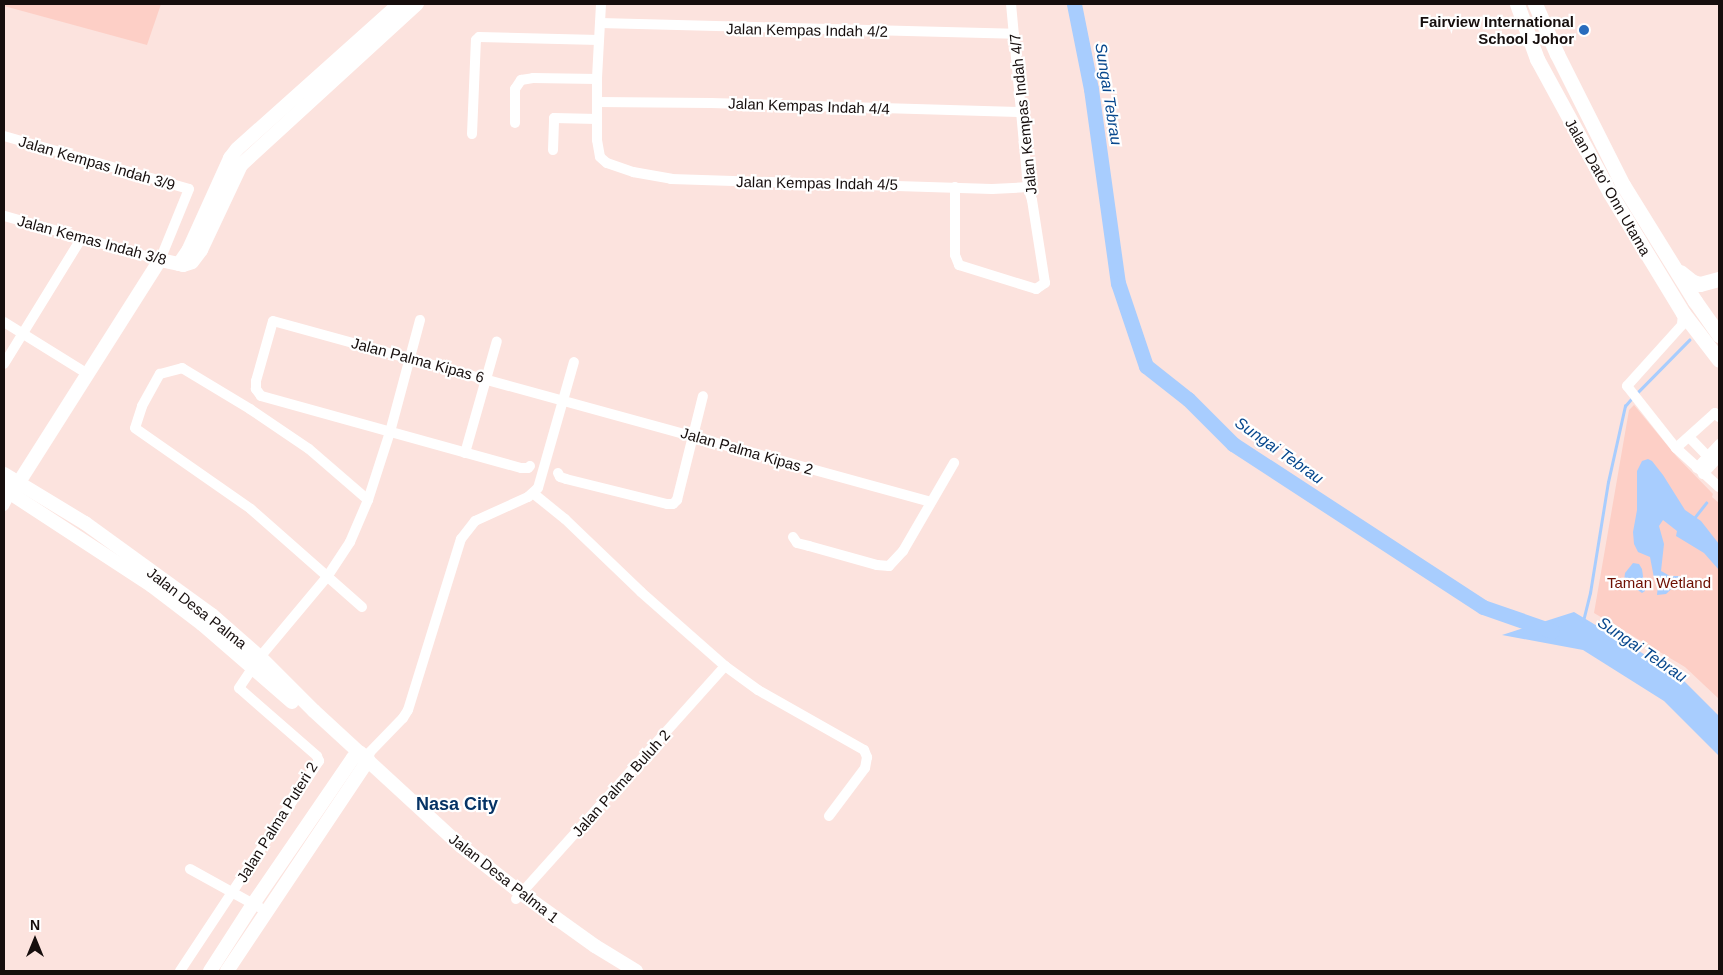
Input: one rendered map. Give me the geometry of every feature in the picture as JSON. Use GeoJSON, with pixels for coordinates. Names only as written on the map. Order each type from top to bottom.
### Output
{"type":"FeatureCollection","features":[{"type":"Feature","properties":{"kind":"main road","name":"Jalan Dato' Onn Utama"},"geometry":{"type":"LineString","coordinates":[[1516,4],[1541,67],[1610,193],[1683,313],[1719,360]]}},
{"type":"Feature","properties":{"kind":"main road","name":"Jalan Dato' Onn Utama"},"geometry":{"type":"LineString","coordinates":[[1535,4],[1541,20],[1623,184],[1695,301],[1717,326]]}},
{"type":"Feature","properties":{"kind":"main road"},"geometry":{"type":"LineString","coordinates":[[1526,27],[1541,20]]}},
{"type":"Feature","properties":{"kind":"main road"},"geometry":{"type":"LineString","coordinates":[[1672,264],[1693,282],[1704,283],[1719,280]]}},
{"type":"Feature","properties":{"kind":"main road"},"geometry":{"type":"LineString","coordinates":[[1683,313],[1719,280]]}},
{"type":"Feature","properties":{"kind":"main road"},"geometry":{"type":"LineString","coordinates":[[1700,336],[1717,326]]}},
{"type":"Feature","properties":{"kind":"street"},"geometry":{"type":"LineString","coordinates":[[378,30],[399,4]]}},
{"type":"Feature","properties":{"kind":"street"},"geometry":{"type":"LineString","coordinates":[[378,30],[417,4]]}},
{"type":"Feature","properties":{"kind":"street"},"geometry":{"type":"LineString","coordinates":[[553,150],[554,118],[597,119],[601,4]]}},
{"type":"Feature","properties":{"kind":"street","name":"Jalan Kempas Indah 4/7"},"geometry":{"type":"LineString","coordinates":[[955,188],[955,255],[959,265],[1036,289],[1045,283],[1032,200],[1028,187],[1011,4]]}},
{"type":"Feature","properties":{"kind":"street","name":"Jalan Kempas Indah 4/2"},"geometry":{"type":"LineString","coordinates":[[600,23],[1014,34]]}},
{"type":"Feature","properties":{"kind":"street","name":"Jalan Kemas Indah 3/8"},"geometry":{"type":"LineString","coordinates":[[4,216],[81,239],[179,264],[189,249],[230,158],[237,149],[378,30]]}},
{"type":"Feature","properties":{"kind":"street"},"geometry":{"type":"LineString","coordinates":[[472,134],[476,40],[479,38],[599,40]]}},
{"type":"Feature","properties":{"kind":"street"},"geometry":{"type":"LineString","coordinates":[[515,123],[515,89],[521,80],[533,78],[597,79]]}},
{"type":"Feature","properties":{"kind":"street","name":"Jalan Kempas Indah 4/4"},"geometry":{"type":"LineString","coordinates":[[598,102],[711,102],[1020,112]]}},
{"type":"Feature","properties":{"kind":"street","name":"Jalan Kempas Indah 4/5"},"geometry":{"type":"LineString","coordinates":[[597,119],[600,157],[608,163],[634,172],[671,179],[955,188],[1028,187]]}},
{"type":"Feature","properties":{"kind":"street","name":"Jalan Kempas Indah 3/9"},"geometry":{"type":"LineString","coordinates":[[4,136],[189,189],[160,260]]}},
{"type":"Feature","properties":{"kind":"street"},"geometry":{"type":"LineString","coordinates":[[4,364],[81,239]]}},
{"type":"Feature","properties":{"kind":"street"},"geometry":{"type":"LineString","coordinates":[[4,506],[11,488],[88,374],[160,260]]}},
{"type":"Feature","properties":{"kind":"street"},"geometry":{"type":"LineString","coordinates":[[1683,313],[1682,325],[1627,386],[1676,448],[1719,487]]}},
{"type":"Feature","properties":{"kind":"street"},"geometry":{"type":"LineString","coordinates":[[257,662],[327,577],[350,542],[368,500],[390,432],[420,320]]}},
{"type":"Feature","properties":{"kind":"street","name":"Jalan Palma Kipas 6"},"geometry":{"type":"LineString","coordinates":[[390,432],[261,396],[256,389],[256,381],[273,321],[563,400]]}},
{"type":"Feature","properties":{"kind":"street"},"geometry":{"type":"LineString","coordinates":[[4,322],[88,374]]}},
{"type":"Feature","properties":{"kind":"street"},"geometry":{"type":"LineString","coordinates":[[465,453],[497,341]]}},
{"type":"Feature","properties":{"kind":"street"},"geometry":{"type":"LineString","coordinates":[[210,971],[253,904],[363,758],[403,718],[408,710],[461,539],[475,521],[534,494],[542,478],[574,362]]}},
{"type":"Feature","properties":{"kind":"street"},"geometry":{"type":"LineString","coordinates":[[362,607],[251,509],[135,428],[142,406],[160,374],[182,368],[309,449],[368,500]]}},
{"type":"Feature","properties":{"kind":"street"},"geometry":{"type":"LineString","coordinates":[[558,473],[560,477],[566,479],[673,504],[677,500],[703,396]]}},
{"type":"Feature","properties":{"kind":"street","name":"Jalan Palma Kipas 2"},"geometry":{"type":"LineString","coordinates":[[563,400],[931,502]]}},
{"type":"Feature","properties":{"kind":"street"},"geometry":{"type":"LineString","coordinates":[[1676,448],[1715,413],[1719,417]]}},
{"type":"Feature","properties":{"kind":"street"},"geometry":{"type":"LineString","coordinates":[[390,432],[520,468],[528,468],[530,466]]}},
{"type":"Feature","properties":{"kind":"street"},"geometry":{"type":"LineString","coordinates":[[1689,437],[1708,457]]}},
{"type":"Feature","properties":{"kind":"street"},"geometry":{"type":"LineString","coordinates":[[1700,471],[1708,457],[1719,444]]}},
{"type":"Feature","properties":{"kind":"street"},"geometry":{"type":"LineString","coordinates":[[1700,471],[1719,457]]}},
{"type":"Feature","properties":{"kind":"street"},"geometry":{"type":"LineString","coordinates":[[792,537],[797,542],[809,546],[877,565],[889,566],[900,556],[954,463]]}},
{"type":"Feature","properties":{"kind":"street","name":"Jalan Desa Palma"},"geometry":{"type":"LineString","coordinates":[[4,474],[11,488],[67,511],[188,597],[363,758]]}},
{"type":"Feature","properties":{"kind":"street"},"geometry":{"type":"LineString","coordinates":[[534,494],[565,519],[641,592],[725,666],[758,690],[864,750],[867,758],[865,768],[829,816]]}},
{"type":"Feature","properties":{"kind":"street","name":"Jalan Palma Puteri 2"},"geometry":{"type":"LineString","coordinates":[[180,971],[319,761],[317,756],[241,691],[241,684],[257,662]]}},
{"type":"Feature","properties":{"kind":"street","name":"Jalan Palma Buluh 2"},"geometry":{"type":"LineString","coordinates":[[518,896],[725,666]]}},
{"type":"Feature","properties":{"kind":"street"},"geometry":{"type":"LineString","coordinates":[[227,971],[363,758]]}},
{"type":"Feature","properties":{"kind":"street","name":"Jalan Desa Palma 1"},"geometry":{"type":"LineString","coordinates":[[363,758],[477,870],[636,971]]}},
{"type":"Feature","properties":{"kind":"street"},"geometry":{"type":"LineString","coordinates":[[190,869],[266,911]]}},
{"type":"Feature","properties":{"kind":"street","name":"Jalan Desa Palma 1"},"geometry":{"type":"LineString","coordinates":[[518,896],[620,971]]}},
{"type":"Feature","properties":{"kind":"green space"},"geometry":{"type":"Polygon","coordinates":[[[4,4],[161,4],[147,45],[4,6],[4,4]]]}},
{"type":"Feature","properties":{"kind":"green space","name":"Taman Wetland"},"geometry":{"type":"Polygon","coordinates":[[[1634,405],[1677,457],[1713,494],[1712,497],[1719,503],[1719,699],[1685,667],[1594,613],[1629,410],[1634,405]]]}},
{"type":"Feature","properties":{"kind":"water"},"geometry":{"type":"Polygon","coordinates":[[[1648,459],[1652,461],[1663,475],[1685,510],[1701,521],[1719,544],[1719,570],[1704,553],[1676,536],[1677,531],[1663,520],[1659,526],[1664,544],[1661,571],[1670,576],[1680,576],[1681,580],[1666,594],[1657,595],[1658,585],[1654,578],[1650,557],[1638,552],[1634,544],[1633,532],[1637,510],[1637,471],[1642,461],[1648,459]]]}},
{"type":"Feature","properties":{"kind":"water"},"geometry":{"type":"Polygon","coordinates":[[[1633,563],[1639,564],[1642,569],[1645,591],[1642,593],[1624,581],[1625,573],[1633,563]]]}},
{"type":"Feature","properties":{"kind":"water"},"geometry":{"type":"Polygon","coordinates":[[[1574,612],[1677,674],[1719,716],[1719,756],[1664,701],[1583,650],[1502,635],[1574,612]]]}},
{"type":"Feature","properties":{"kind":"waterway","name":"Sungai Tebrau"},"geometry":{"type":"LineString","coordinates":[[1074,4],[1091,89],[1118,283],[1146,366],[1188,399],[1233,444],[1483,607],[1552,631]]}},
{"type":"Feature","properties":{"kind":"waterway"},"geometry":{"type":"LineString","coordinates":[[1636,394],[1689,340]]}},
{"type":"Feature","properties":{"kind":"waterway"},"geometry":{"type":"LineString","coordinates":[[1583,621],[1590,593],[1608,482],[1625,406],[1632,398]]}},
{"type":"Feature","properties":{"kind":"waterway"},"geometry":{"type":"LineString","coordinates":[[1695,517],[1706,503]]}},
{"type":"Feature","properties":{"kind":"place","name":"Fairview International School Johor"},"geometry":{"type":"Point","coordinates":[1584,30]}},
{"type":"Feature","properties":{"kind":"district","name":"Nasa City"},"geometry":{"type":"Point","coordinates":[457,804]}}]}
